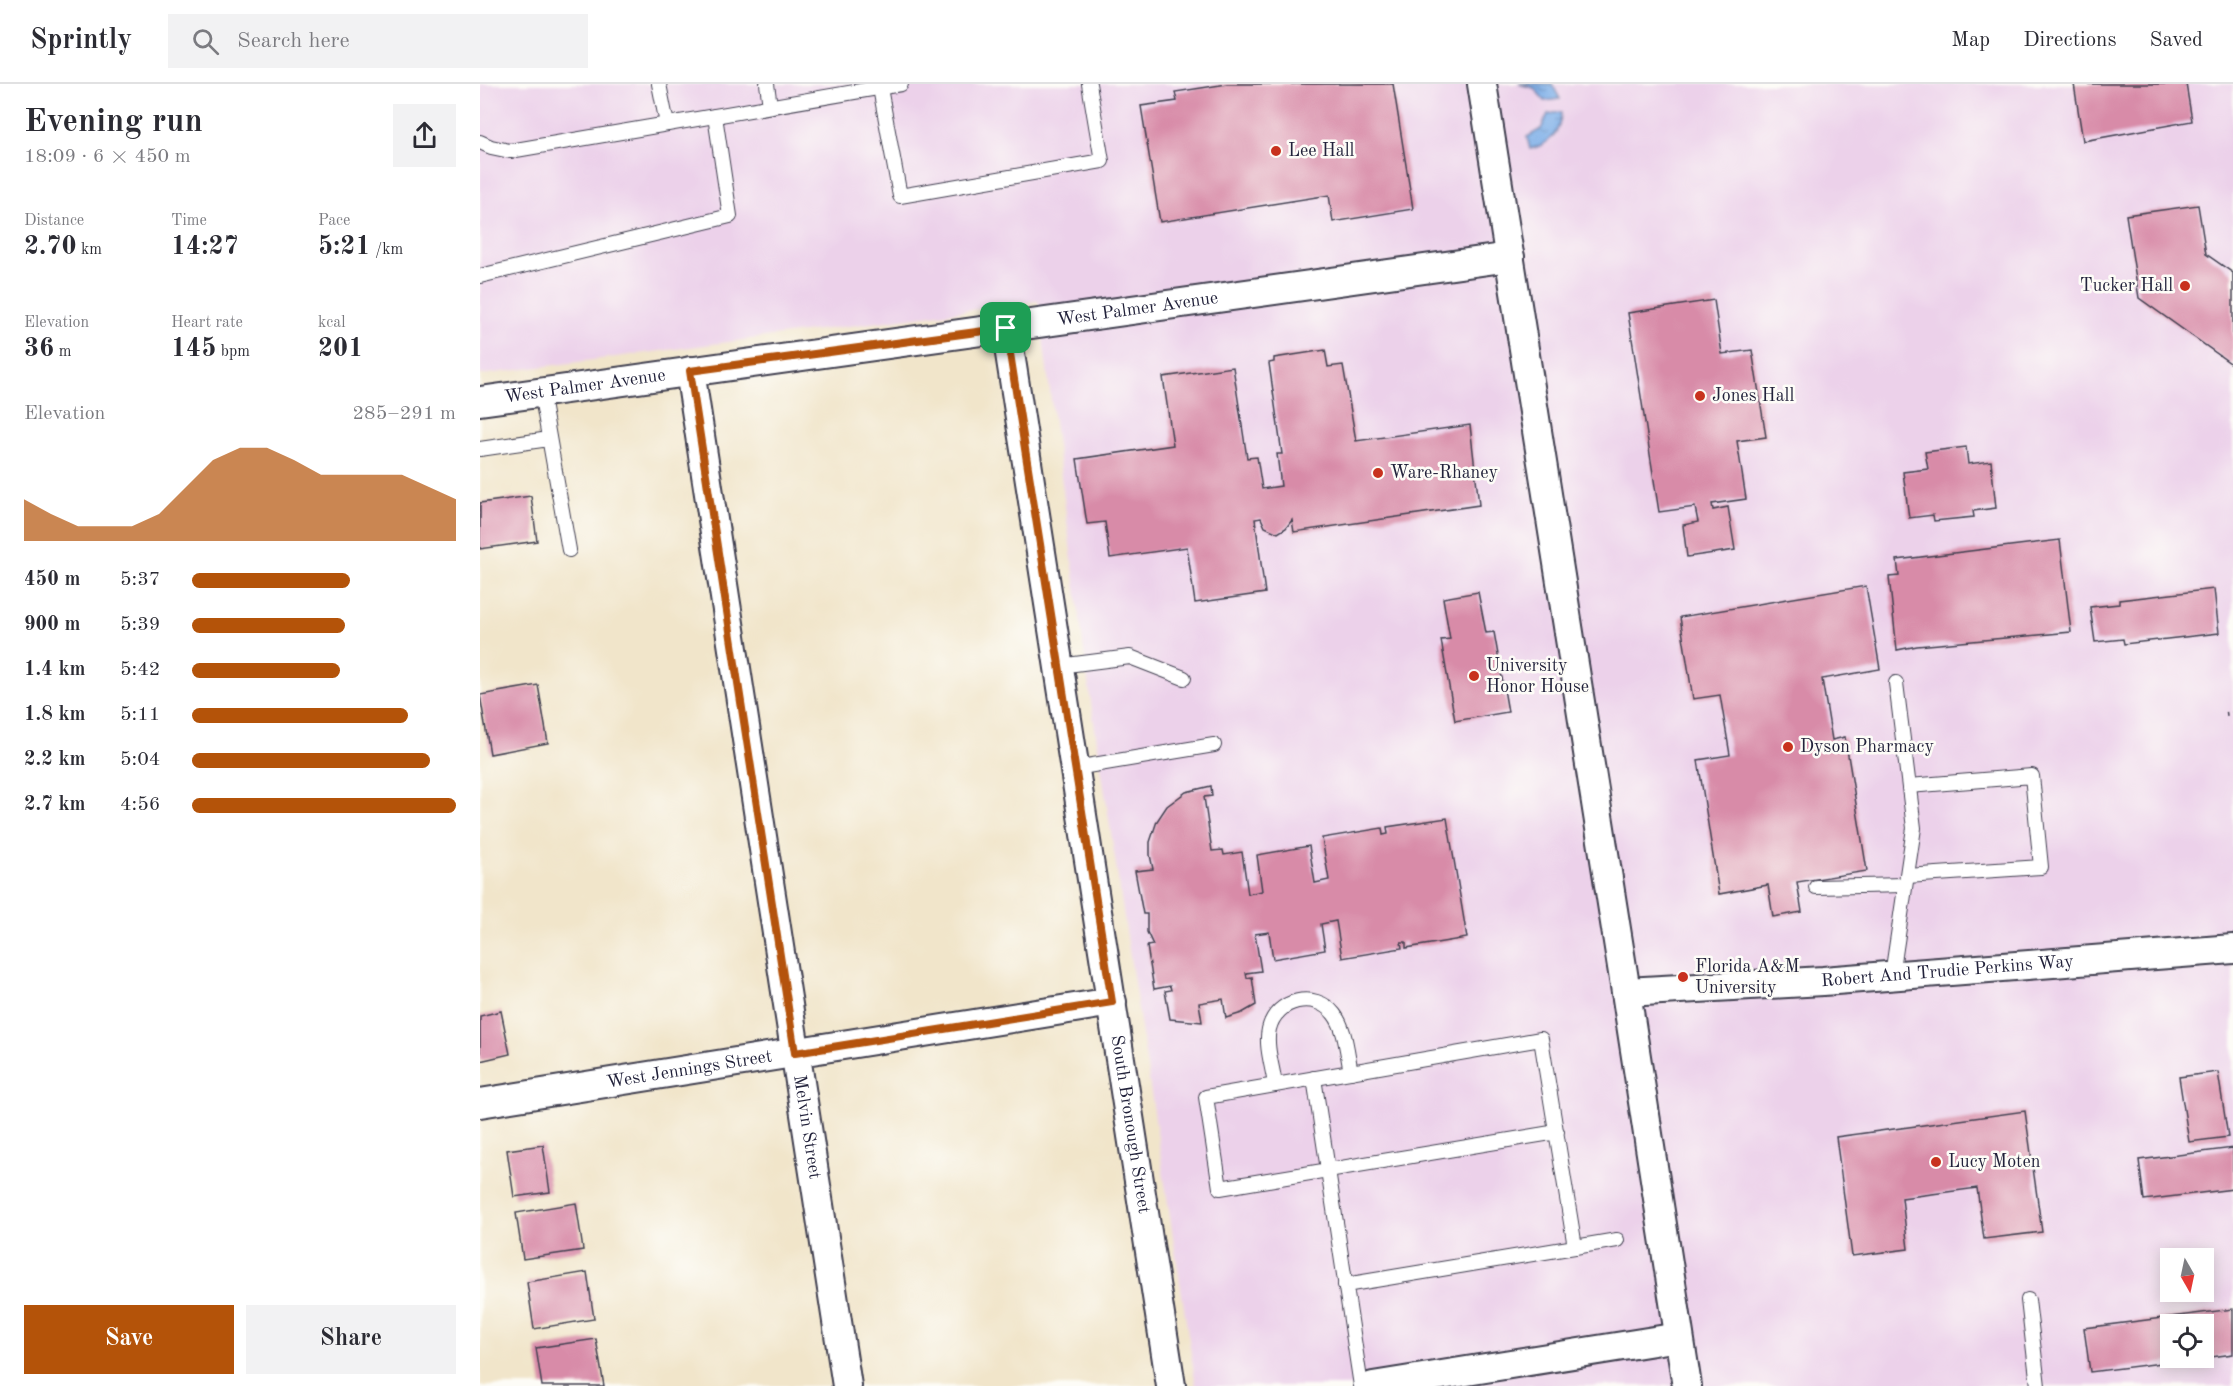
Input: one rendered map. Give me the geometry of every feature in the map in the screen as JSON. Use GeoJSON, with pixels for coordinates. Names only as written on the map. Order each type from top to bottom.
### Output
{"type":"FeatureCollection","features":[{"type":"Feature","properties":{"kind":"street"},"geometry":{"type":"LineString","coordinates":[[1482,84],[1687,1386]]}},
{"type":"Feature","properties":{"kind":"street","name":"West Palmer Avenue"},"geometry":{"type":"LineString","coordinates":[[480,401],[1510,257]]}},
{"type":"Feature","properties":{"kind":"street","name":"South Bronough Street"},"geometry":{"type":"LineString","coordinates":[[1006,328],[1171,1386]]}},
{"type":"Feature","properties":{"kind":"street","name":"Melvin Street"},"geometry":{"type":"LineString","coordinates":[[690,371],[847,1386]]}},
{"type":"Feature","properties":{"kind":"street","name":"Robert And Trudie Perkins Way"},"geometry":{"type":"LineString","coordinates":[[1626,992],[1892,975],[2233,949]]}},
{"type":"Feature","properties":{"kind":"street","name":"West Jennings Street"},"geometry":{"type":"LineString","coordinates":[[480,1103],[1112,1002]]}},
{"type":"Feature","properties":{"kind":"street"},"geometry":{"type":"LineString","coordinates":[[1373,1386],[1679,1338]]}},
{"type":"Feature","properties":{"kind":"lane"},"geometry":{"type":"LineString","coordinates":[[659,84],[667,124]]}},
{"type":"Feature","properties":{"kind":"lane"},"geometry":{"type":"LineString","coordinates":[[767,84],[770,106]]}},
{"type":"Feature","properties":{"kind":"lane"},"geometry":{"type":"LineString","coordinates":[[480,142],[510,151],[770,106],[856,88],[880,88],[901,84]]}},
{"type":"Feature","properties":{"kind":"lane"},"geometry":{"type":"LineString","coordinates":[[880,88],[900,196],[1102,161],[1089,84]]}},
{"type":"Feature","properties":{"kind":"lane"},"geometry":{"type":"LineString","coordinates":[[480,276],[730,216],[715,116]]}},
{"type":"Feature","properties":{"kind":"lane"},"geometry":{"type":"LineString","coordinates":[[540,392],[569,550]]}},
{"type":"Feature","properties":{"kind":"lane"},"geometry":{"type":"LineString","coordinates":[[480,449],[549,439]]}},
{"type":"Feature","properties":{"kind":"lane"},"geometry":{"type":"LineString","coordinates":[[1059,666],[1130,657],[1184,678]]}},
{"type":"Feature","properties":{"kind":"lane"},"geometry":{"type":"LineString","coordinates":[[1892,975],[1914,828],[1896,683]]}},
{"type":"Feature","properties":{"kind":"lane"},"geometry":{"type":"LineString","coordinates":[[1075,768],[1214,746]]}},
{"type":"Feature","properties":{"kind":"lane"},"geometry":{"type":"LineString","coordinates":[[1816,887],[2041,867],[2032,776],[1909,786]]}},
{"type":"Feature","properties":{"kind":"lane"},"geometry":{"type":"LineString","coordinates":[[1275,1085],[1268,1041],[1269,1030],[1273,1018],[1282,1008],[1293,1002],[1315,1000],[1327,1006],[1336,1015],[1351,1072]]}},
{"type":"Feature","properties":{"kind":"lane"},"geometry":{"type":"LineString","coordinates":[[1557,1132],[1221,1188],[1206,1097],[1541,1039],[1557,1132],[1575,1247]]}},
{"type":"Feature","properties":{"kind":"lane"},"geometry":{"type":"LineString","coordinates":[[1314,1078],[1361,1386]]}},
{"type":"Feature","properties":{"kind":"lane"},"geometry":{"type":"LineString","coordinates":[[1345,1285],[1617,1240]]}},
{"type":"Feature","properties":{"kind":"lane"},"geometry":{"type":"LineString","coordinates":[[2028,1300],[2038,1386]]}},
{"type":"Feature","properties":{"kind":"path"},"geometry":{"type":"LineString","coordinates":[[2226,714],[2233,713]]}},
{"type":"Feature","properties":{"kind":"shaded area","name":"Florida A&M University"},"geometry":{"type":"Polygon","coordinates":[[[480,84],[2233,84],[2233,1386],[1196,1386],[1090,696],[1038,301],[480,375],[480,84]]]}},
{"type":"Feature","properties":{"kind":"water"},"geometry":{"type":"Polygon","coordinates":[[[1519,84],[1552,84],[1560,99],[1545,101],[1534,88],[1519,84]]]}},
{"type":"Feature","properties":{"kind":"water"},"geometry":{"type":"Polygon","coordinates":[[[1561,112],[1559,126],[1553,136],[1543,144],[1530,149],[1527,137],[1541,129],[1548,114],[1561,112]]]}},
{"type":"Feature","properties":{"kind":"building","name":"Lee Hall"},"geometry":{"type":"Polygon","coordinates":[[[1227,84],[1393,84],[1413,209],[1333,222],[1329,195],[1160,222],[1141,106],[1177,101],[1175,92],[1227,84]]]}},
{"type":"Feature","properties":{"kind":"building"},"geometry":{"type":"Polygon","coordinates":[[[2074,84],[2186,84],[2192,121],[2083,141],[2074,84]]]}},
{"type":"Feature","properties":{"kind":"building","name":"Tucker Hall"},"geometry":{"type":"Polygon","coordinates":[[[2198,205],[2206,254],[2233,273],[2233,365],[2139,298],[2126,215],[2198,205]]]}},
{"type":"Feature","properties":{"kind":"building","name":"Jones Hall"},"geometry":{"type":"Polygon","coordinates":[[[1714,300],[1722,354],[1752,350],[1766,437],[1737,441],[1746,499],[1712,504],[1713,510],[1728,507],[1735,550],[1687,557],[1683,525],[1698,522],[1695,507],[1659,512],[1628,313],[1714,300]]]}},
{"type":"Feature","properties":{"kind":"building","name":"Ware-Rhaney"},"geometry":{"type":"Polygon","coordinates":[[[1325,350],[1328,367],[1343,365],[1356,441],[1470,425],[1479,505],[1294,532],[1292,520],[1278,533],[1265,527],[1261,518],[1255,519],[1265,593],[1195,603],[1187,547],[1110,558],[1105,522],[1087,524],[1077,459],[1173,445],[1163,377],[1233,367],[1247,458],[1257,457],[1262,489],[1281,486],[1277,454],[1282,454],[1269,363],[1274,362],[1274,358],[1325,350]]]}},
{"type":"Feature","properties":{"kind":"building"},"geometry":{"type":"Polygon","coordinates":[[[1966,447],[1968,464],[1991,461],[1996,508],[1973,511],[1974,517],[1934,521],[1933,515],[1909,518],[1903,472],[1928,469],[1925,452],[1966,447]]]}},
{"type":"Feature","properties":{"kind":"building"},"geometry":{"type":"Polygon","coordinates":[[[531,496],[537,541],[480,549],[480,503],[531,496]]]}},
{"type":"Feature","properties":{"kind":"building"},"geometry":{"type":"Polygon","coordinates":[[[2060,540],[2071,632],[1917,646],[1897,650],[1889,577],[1899,576],[1897,560],[2060,540]]]}},
{"type":"Feature","properties":{"kind":"building","name":"Dyson Pharmacy"},"geometry":{"type":"Polygon","coordinates":[[[1866,586],[1880,669],[1822,679],[1832,740],[1845,737],[1867,871],[1797,882],[1802,912],[1773,917],[1768,885],[1719,894],[1698,760],[1730,755],[1720,695],[1693,699],[1680,617],[1866,586]]]}},
{"type":"Feature","properties":{"kind":"building"},"geometry":{"type":"Polygon","coordinates":[[[2214,589],[2219,633],[2124,644],[2123,639],[2095,642],[2090,607],[2119,604],[2119,600],[2214,589]]]}},
{"type":"Feature","properties":{"kind":"building","name":"University Honor House"},"geometry":{"type":"Polygon","coordinates":[[[1478,592],[1486,633],[1494,632],[1508,712],[1455,721],[1441,640],[1450,639],[1443,598],[1478,592]]]}},
{"type":"Feature","properties":{"kind":"building"},"geometry":{"type":"Polygon","coordinates":[[[538,685],[548,743],[490,754],[480,695],[538,685]]]}},
{"type":"Feature","properties":{"kind":"building"},"geometry":{"type":"Polygon","coordinates":[[[1211,786],[1212,796],[1204,797],[1212,851],[1223,850],[1224,855],[1242,852],[1248,894],[1262,891],[1257,855],[1309,846],[1315,883],[1329,880],[1322,838],[1382,828],[1383,835],[1388,834],[1387,827],[1447,818],[1467,938],[1406,948],[1406,942],[1401,942],[1402,948],[1342,958],[1336,921],[1321,924],[1325,950],[1273,959],[1269,932],[1255,934],[1261,971],[1246,973],[1247,978],[1252,977],[1256,1005],[1226,1018],[1223,999],[1199,1003],[1202,1022],[1170,1019],[1165,991],[1171,990],[1170,986],[1154,989],[1147,946],[1153,945],[1147,932],[1147,914],[1143,914],[1135,871],[1153,869],[1150,842],[1157,821],[1167,806],[1186,792],[1211,786]]]}},
{"type":"Feature","properties":{"kind":"building"},"geometry":{"type":"Polygon","coordinates":[[[501,1011],[510,1054],[480,1061],[480,1016],[501,1011]]]}},
{"type":"Feature","properties":{"kind":"building"},"geometry":{"type":"Polygon","coordinates":[[[2218,1072],[2228,1137],[2189,1142],[2179,1077],[2218,1072]]]}},
{"type":"Feature","properties":{"kind":"building","name":"Lucy Moten"},"geometry":{"type":"Polygon","coordinates":[[[2025,1111],[2042,1232],[1984,1239],[1977,1188],[1902,1198],[1908,1249],[1852,1256],[1836,1137],[2025,1111]]]}},
{"type":"Feature","properties":{"kind":"building"},"geometry":{"type":"Polygon","coordinates":[[[543,1145],[550,1192],[514,1197],[507,1150],[543,1145]]]}},
{"type":"Feature","properties":{"kind":"building"},"geometry":{"type":"Polygon","coordinates":[[[2233,1148],[2233,1189],[2144,1200],[2139,1160],[2233,1148]]]}},
{"type":"Feature","properties":{"kind":"building"},"geometry":{"type":"Polygon","coordinates":[[[576,1203],[583,1250],[523,1259],[516,1213],[576,1203]]]}},
{"type":"Feature","properties":{"kind":"building"},"geometry":{"type":"Polygon","coordinates":[[[587,1272],[594,1319],[534,1329],[527,1282],[587,1272]]]}},
{"type":"Feature","properties":{"kind":"building"},"geometry":{"type":"Polygon","coordinates":[[[2233,1309],[2233,1354],[2214,1357],[2214,1314],[2194,1314],[2233,1309]]]}},
{"type":"Feature","properties":{"kind":"building"},"geometry":{"type":"Polygon","coordinates":[[[2160,1318],[2160,1363],[2090,1372],[2084,1328],[2160,1318]]]}},
{"type":"Feature","properties":{"kind":"building"},"geometry":{"type":"Polygon","coordinates":[[[596,1339],[604,1386],[542,1386],[536,1348],[596,1339]]]}},
{"type":"Feature","properties":{"kind":"place","name":"Lee Hall"},"geometry":{"type":"Point","coordinates":[1276,151]}},
{"type":"Feature","properties":{"kind":"place","name":"Tucker Hall"},"geometry":{"type":"Point","coordinates":[2185,286]}},
{"type":"Feature","properties":{"kind":"place","name":"Jones Hall"},"geometry":{"type":"Point","coordinates":[1700,396]}},
{"type":"Feature","properties":{"kind":"place","name":"Ware-Rhaney"},"geometry":{"type":"Point","coordinates":[1378,473]}},
{"type":"Feature","properties":{"kind":"place","name":"University Honor House"},"geometry":{"type":"Point","coordinates":[1474,676]}},
{"type":"Feature","properties":{"kind":"place","name":"Dyson Pharmacy"},"geometry":{"type":"Point","coordinates":[1788,747]}},
{"type":"Feature","properties":{"kind":"place","name":"Florida A&M University"},"geometry":{"type":"Point","coordinates":[1683,977]}},
{"type":"Feature","properties":{"kind":"place","name":"Lucy Moten"},"geometry":{"type":"Point","coordinates":[1936,1162]}},
{"type":"Feature","properties":{"kind":"route"},"geometry":{"type":"LineString","coordinates":[[1006,328],[1112,1002],[795,1053],[690,371],[1006,328]]}}]}
